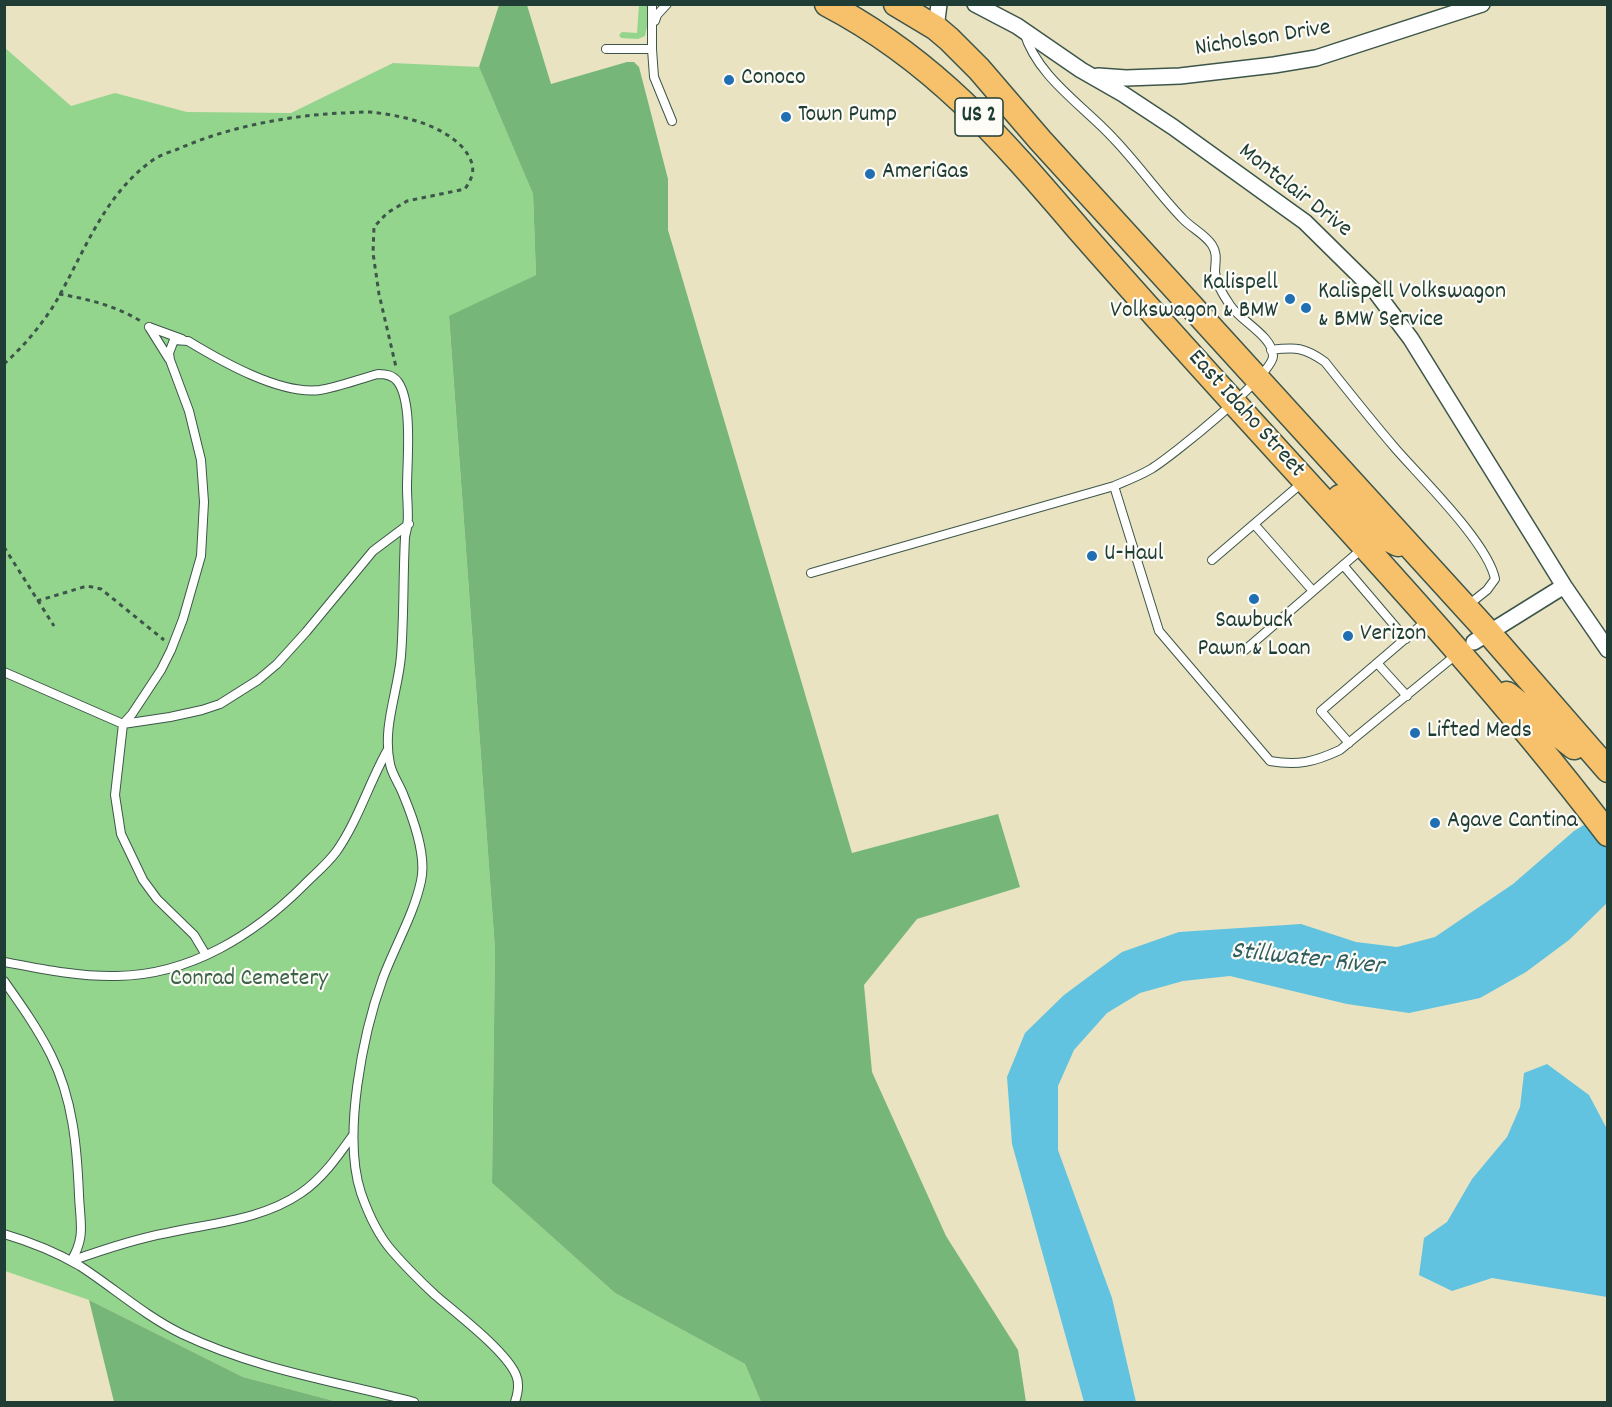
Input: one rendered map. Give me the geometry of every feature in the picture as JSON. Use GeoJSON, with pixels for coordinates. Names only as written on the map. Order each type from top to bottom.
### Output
{"type":"FeatureCollection","features":[{"type":"Feature","properties":{"kind":"highway","name":"East Idaho Street"},"geometry":{"type":"LineString","coordinates":[[827,4],[910,56],[979,117],[1009,148],[1104,259],[1429,618],[1474,642],[1605,768]]}},
{"type":"Feature","properties":{"kind":"highway","name":"East Idaho Street"},"geometry":{"type":"LineString","coordinates":[[896,4],[938,16],[979,69],[1040,140],[1466,607],[1474,642],[1608,834]]}},
{"type":"Feature","properties":{"kind":"highway"},"geometry":{"type":"LineString","coordinates":[[1233,402],[1264,421],[1376,533],[1419,555]]}},
{"type":"Feature","properties":{"kind":"highway"},"geometry":{"type":"LineString","coordinates":[[1474,642],[1477,658],[1504,691],[1568,743],[1605,768]]}},
{"type":"Feature","properties":{"kind":"street","name":"Montclair Drive"},"geometry":{"type":"LineString","coordinates":[[975,4],[1024,31],[1081,70],[1173,127],[1305,222],[1375,291],[1411,339],[1564,586],[1608,650]]}},
{"type":"Feature","properties":{"kind":"street","name":"Nicholson Drive"},"geometry":{"type":"LineString","coordinates":[[1081,70],[1105,78],[1126,78],[1180,76],[1274,65],[1316,58],[1358,46],[1482,4]]}},
{"type":"Feature","properties":{"kind":"street"},"geometry":{"type":"LineString","coordinates":[[1474,642],[1564,586]]}},
{"type":"Feature","properties":{"kind":"lane"},"geometry":{"type":"LineString","coordinates":[[652,4],[654,77],[672,122]]}},
{"type":"Feature","properties":{"kind":"lane"},"geometry":{"type":"LineString","coordinates":[[653,25],[657,15],[667,4]]}},
{"type":"Feature","properties":{"kind":"lane"},"geometry":{"type":"LineString","coordinates":[[811,573],[1114,486],[1135,477],[1159,464],[1197,435],[1258,379],[1271,364],[1273,355],[1271,350],[1260,334],[1231,308],[1220,288],[1215,272],[1217,257],[1213,246],[1188,225],[1115,140],[1037,60],[1024,31]]}},
{"type":"Feature","properties":{"kind":"lane"},"geometry":{"type":"LineString","coordinates":[[606,49],[652,49]]}},
{"type":"Feature","properties":{"kind":"lane"},"geometry":{"type":"LineString","coordinates":[[149,327],[188,341],[240,369],[273,382],[297,388],[321,390],[378,374],[386,374],[399,382],[405,402],[409,439],[407,500],[409,524],[405,537],[401,656],[387,751],[391,770],[414,819],[422,870],[417,896],[382,981],[362,1056],[354,1158],[358,1183],[380,1235],[391,1250],[434,1294],[502,1355],[516,1375],[519,1390],[516,1402]]}},
{"type":"Feature","properties":{"kind":"lane"},"geometry":{"type":"LineString","coordinates":[[149,327],[170,360],[198,440],[204,502],[201,556],[193,588],[173,646],[161,670],[123,724],[115,788],[116,808],[121,834],[143,880],[157,899],[194,935],[207,956]]}},
{"type":"Feature","properties":{"kind":"lane"},"geometry":{"type":"LineString","coordinates":[[170,360],[170,346],[174,340],[188,341]]}},
{"type":"Feature","properties":{"kind":"lane"},"geometry":{"type":"LineString","coordinates":[[1271,350],[1300,348],[1312,352],[1325,362],[1462,524],[1493,569],[1495,579],[1487,590],[1466,607]]}},
{"type":"Feature","properties":{"kind":"lane"},"geometry":{"type":"LineString","coordinates":[[1212,560],[1305,481]]}},
{"type":"Feature","properties":{"kind":"lane"},"geometry":{"type":"LineString","coordinates":[[1114,486],[1159,631],[1270,761],[1291,764],[1318,760],[1340,750],[1474,642]]}},
{"type":"Feature","properties":{"kind":"lane"},"geometry":{"type":"LineString","coordinates":[[4,672],[123,724],[202,710],[240,694],[277,664],[373,550],[409,524]]}},
{"type":"Feature","properties":{"kind":"lane"},"geometry":{"type":"LineString","coordinates":[[1254,524],[1313,591]]}},
{"type":"Feature","properties":{"kind":"lane"},"geometry":{"type":"LineString","coordinates":[[1245,650],[1364,546]]}},
{"type":"Feature","properties":{"kind":"lane"},"geometry":{"type":"LineString","coordinates":[[1343,565],[1406,639]]}},
{"type":"Feature","properties":{"kind":"lane"},"geometry":{"type":"LineString","coordinates":[[1349,743],[1321,711],[1429,618]]}},
{"type":"Feature","properties":{"kind":"lane"},"geometry":{"type":"LineString","coordinates":[[1377,663],[1407,696]]}},
{"type":"Feature","properties":{"kind":"lane"},"geometry":{"type":"LineString","coordinates":[[4,962],[36,968],[120,976],[155,972],[207,956],[238,939],[260,925],[290,899],[336,851],[387,751]]}},
{"type":"Feature","properties":{"kind":"lane"},"geometry":{"type":"LineString","coordinates":[[4,981],[52,1056],[71,1114],[76,1151],[81,1231],[78,1249],[71,1262]]}},
{"type":"Feature","properties":{"kind":"lane"},"geometry":{"type":"LineString","coordinates":[[71,1262],[104,1250],[166,1233],[219,1224],[277,1206],[300,1194],[314,1183],[354,1135]]}},
{"type":"Feature","properties":{"kind":"lane"},"geometry":{"type":"LineString","coordinates":[[4,1234],[44,1248],[71,1262],[146,1313],[181,1333],[225,1353],[292,1374],[414,1402]]}},
{"type":"Feature","properties":{"kind":"path"},"geometry":{"type":"LineString","coordinates":[[4,364],[24,346],[59,294],[105,210],[128,182],[154,159],[198,140],[245,127],[312,114],[368,112],[419,122],[456,140],[471,159],[473,176],[465,189],[407,201],[387,213],[374,228],[373,253],[377,284],[399,382]]}},
{"type":"Feature","properties":{"kind":"path"},"geometry":{"type":"LineString","coordinates":[[59,294],[88,299],[129,313],[149,327]]}},
{"type":"Feature","properties":{"kind":"path"},"geometry":{"type":"LineString","coordinates":[[4,547],[54,626]]}},
{"type":"Feature","properties":{"kind":"path"},"geometry":{"type":"LineString","coordinates":[[37,601],[87,586],[101,589],[173,646]]}},
{"type":"Feature","properties":{"kind":"green space"},"geometry":{"type":"Polygon","coordinates":[[[499,5],[527,5],[551,84],[627,62],[634,62],[639,67],[668,179],[668,230],[852,853],[998,814],[1020,887],[917,919],[864,985],[872,1072],[946,1236],[1018,1350],[1026,1402],[761,1402],[745,1364],[615,1293],[492,1183],[495,949],[449,316],[536,275],[533,194],[479,67],[499,5]]]}},
{"type":"Feature","properties":{"kind":"green space"},"geometry":{"type":"Polygon","coordinates":[[[639,5],[649,5],[650,13],[645,36],[638,39],[621,38],[619,35],[622,32],[637,33],[639,5]]]}},
{"type":"Feature","properties":{"kind":"green space","name":"Conrad Cemetery"},"geometry":{"type":"Polygon","coordinates":[[[4,47],[71,106],[115,93],[187,112],[291,113],[393,63],[479,67],[533,194],[536,275],[449,317],[495,949],[492,1183],[615,1293],[745,1364],[761,1402],[338,1402],[243,1377],[89,1300],[5,1271],[4,47]]]}},
{"type":"Feature","properties":{"kind":"green space"},"geometry":{"type":"Polygon","coordinates":[[[89,1300],[243,1377],[338,1402],[114,1402],[89,1300]]]}},
{"type":"Feature","properties":{"kind":"water","name":"Stillwater River"},"geometry":{"type":"Polygon","coordinates":[[[1607,811],[1607,903],[1569,940],[1526,972],[1480,998],[1409,1013],[1347,1004],[1230,976],[1183,981],[1140,993],[1107,1013],[1074,1050],[1058,1086],[1058,1150],[1112,1298],[1136,1402],[1084,1402],[1012,1144],[1007,1077],[1025,1033],[1064,995],[1122,952],[1179,932],[1301,924],[1356,942],[1397,947],[1435,937],[1513,884],[1574,831],[1607,811]]]}},
{"type":"Feature","properties":{"kind":"water"},"geometry":{"type":"Polygon","coordinates":[[[1547,1064],[1589,1095],[1607,1129],[1607,1297],[1492,1278],[1452,1291],[1419,1275],[1424,1238],[1447,1222],[1472,1179],[1507,1137],[1520,1107],[1524,1073],[1547,1064]]]}},
{"type":"Feature","properties":{"kind":"place","name":"Conoco"},"geometry":{"type":"Point","coordinates":[729,80]}},
{"type":"Feature","properties":{"kind":"place","name":"Town Pump"},"geometry":{"type":"Point","coordinates":[786,117]}},
{"type":"Feature","properties":{"kind":"place","name":"AmeriGas"},"geometry":{"type":"Point","coordinates":[870,174]}},
{"type":"Feature","properties":{"kind":"place","name":"Kalispell Volkswagon & BMW"},"geometry":{"type":"Point","coordinates":[1290,299]}},
{"type":"Feature","properties":{"kind":"place","name":"Kalispell Volkswagon & BMW Service"},"geometry":{"type":"Point","coordinates":[1306,308]}},
{"type":"Feature","properties":{"kind":"place","name":"U-Haul"},"geometry":{"type":"Point","coordinates":[1092,556]}},
{"type":"Feature","properties":{"kind":"place","name":"Sawbuck Pawn & Loan"},"geometry":{"type":"Point","coordinates":[1254,599]}},
{"type":"Feature","properties":{"kind":"place","name":"Verizon"},"geometry":{"type":"Point","coordinates":[1348,636]}},
{"type":"Feature","properties":{"kind":"place","name":"Lifted Meds"},"geometry":{"type":"Point","coordinates":[1415,733]}},
{"type":"Feature","properties":{"kind":"place","name":"Agave Cantina"},"geometry":{"type":"Point","coordinates":[1435,823]}}]}
